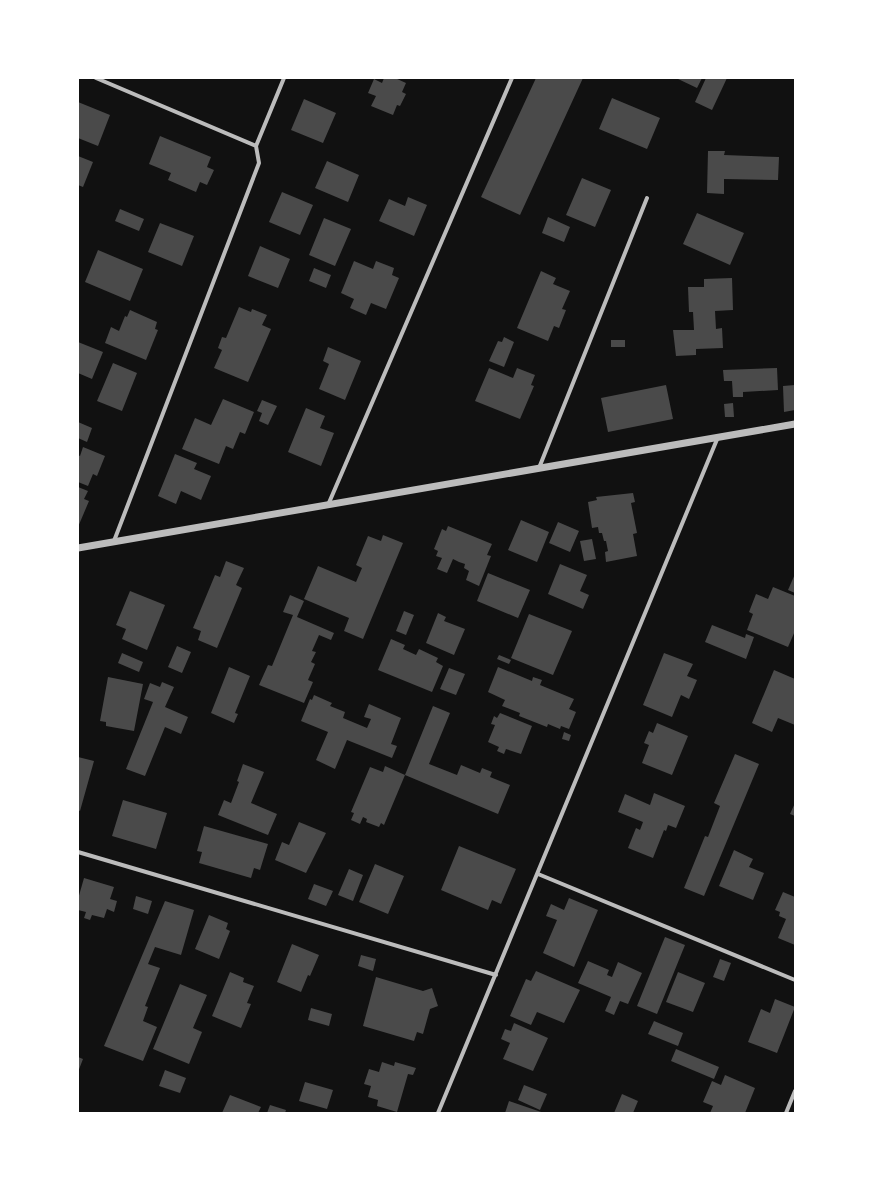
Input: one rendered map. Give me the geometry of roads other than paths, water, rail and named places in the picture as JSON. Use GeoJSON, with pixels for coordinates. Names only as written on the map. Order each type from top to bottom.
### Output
{"type":"FeatureCollection","features":[{"type":"Feature","properties":{"kind":"street"},"geometry":{"type":"LineString","coordinates":[[96,78],[256,146]]}},
{"type":"Feature","properties":{"kind":"street"},"geometry":{"type":"LineString","coordinates":[[114,542],[259,163],[256,146],[284,78]]}},
{"type":"Feature","properties":{"kind":"street"},"geometry":{"type":"LineString","coordinates":[[328,505],[512,78]]}},
{"type":"Feature","properties":{"kind":"street"},"geometry":{"type":"LineString","coordinates":[[539,468],[647,198]]}},
{"type":"Feature","properties":{"kind":"street"},"geometry":{"type":"LineString","coordinates":[[78,548],[795,424]]}},
{"type":"Feature","properties":{"kind":"street"},"geometry":{"type":"LineString","coordinates":[[438,1113],[718,438]]}},
{"type":"Feature","properties":{"kind":"street"},"geometry":{"type":"LineString","coordinates":[[78,852],[496,975]]}},
{"type":"Feature","properties":{"kind":"street"},"geometry":{"type":"LineString","coordinates":[[538,874],[795,980]]}},
{"type":"Feature","properties":{"kind":"street"},"geometry":{"type":"LineString","coordinates":[[786,1113],[795,1091]]}}]}
